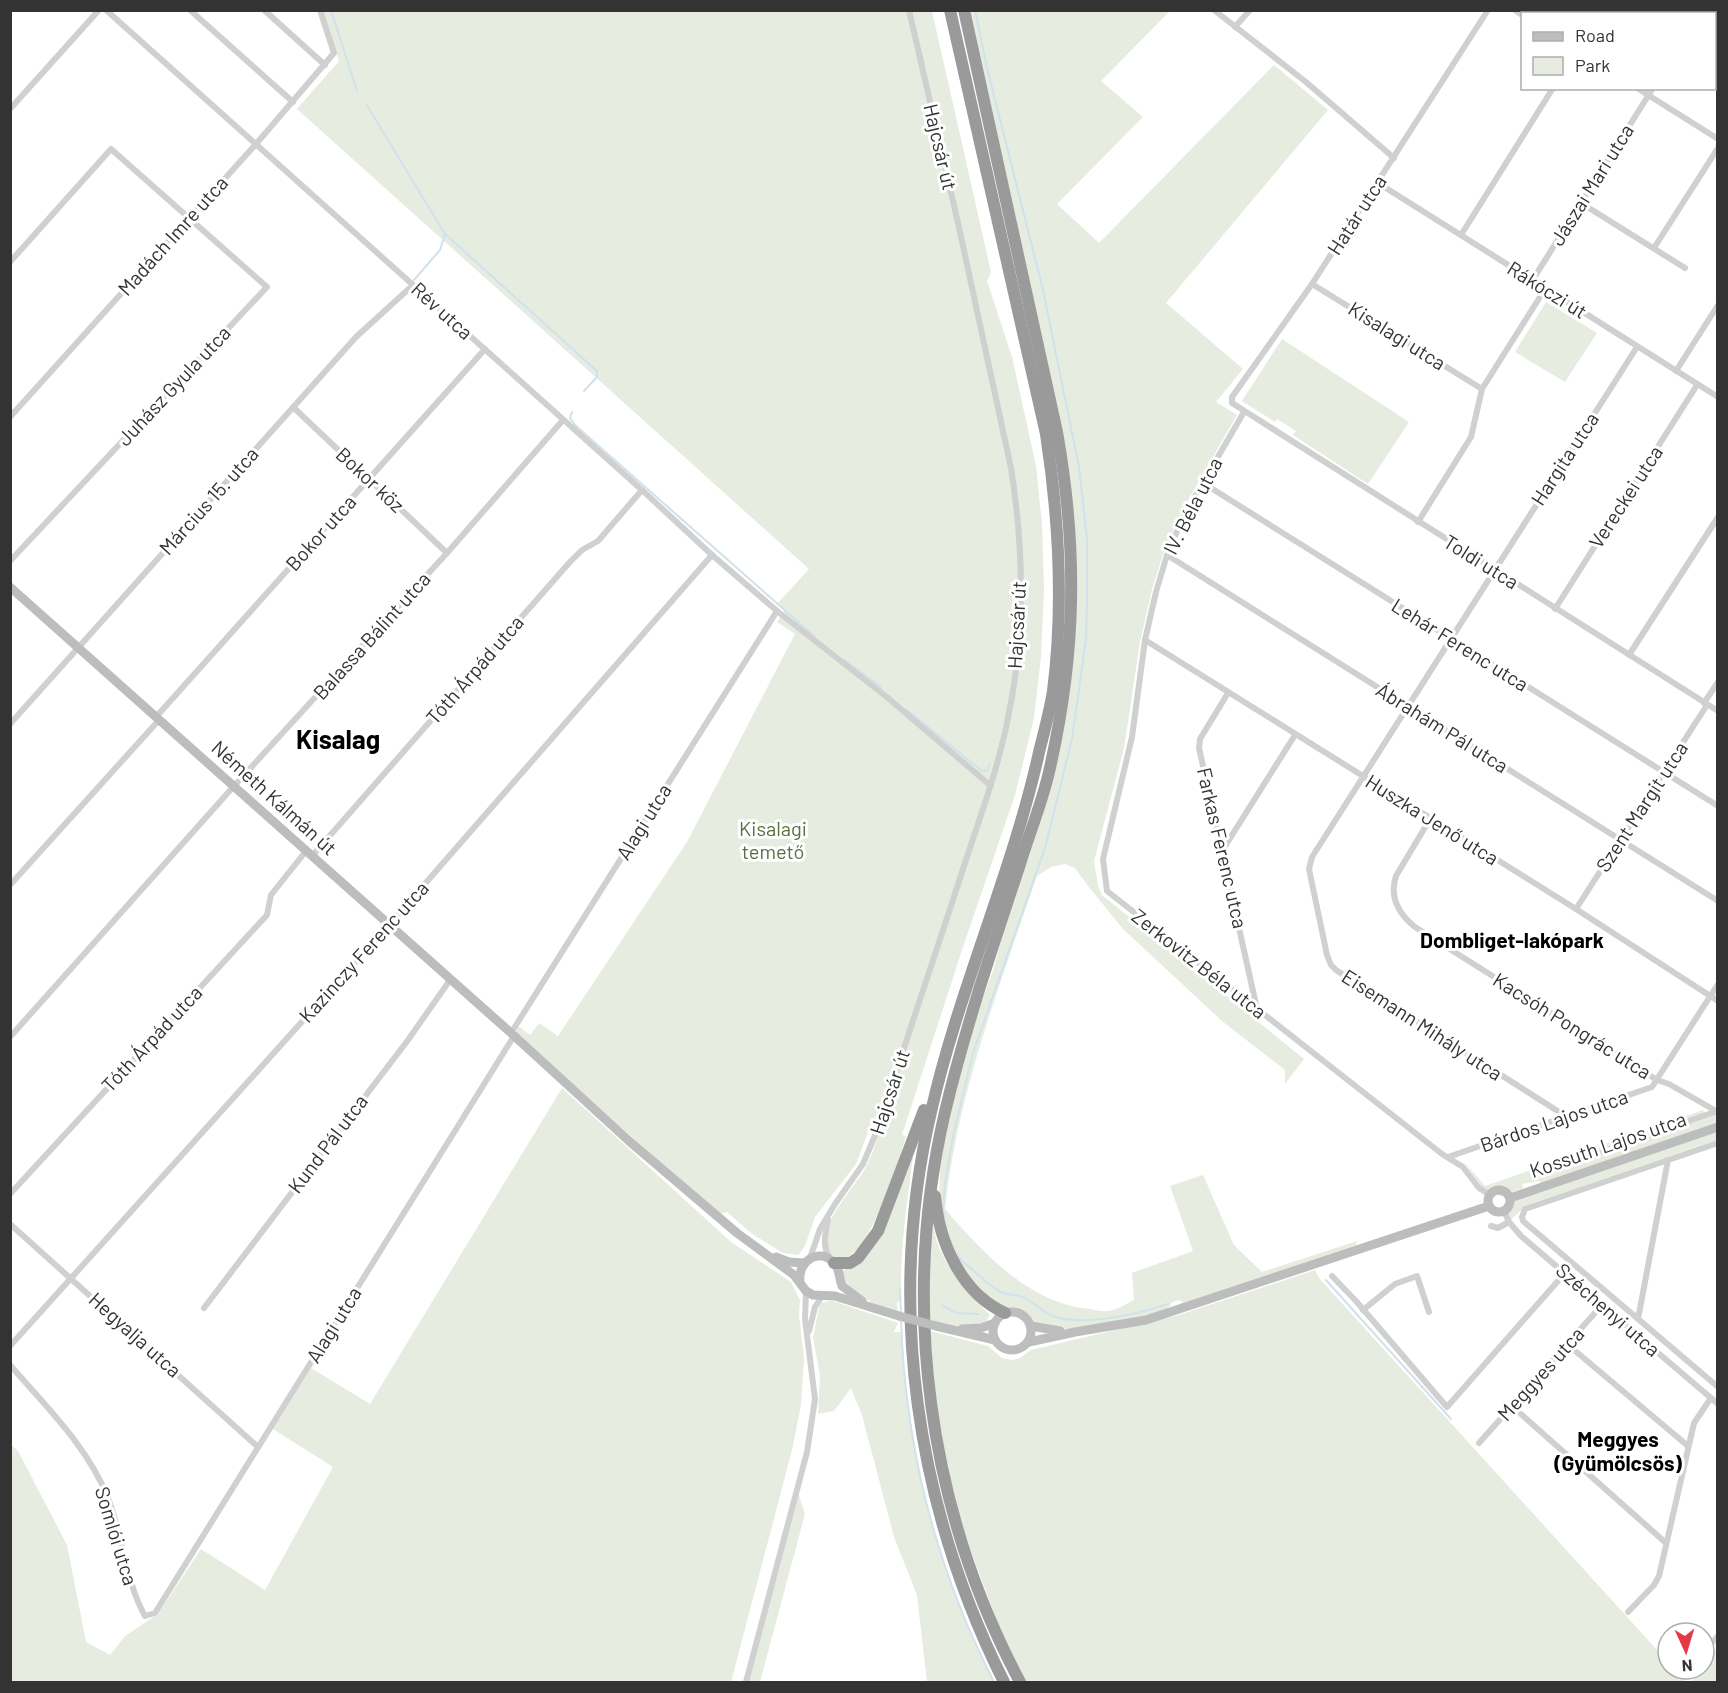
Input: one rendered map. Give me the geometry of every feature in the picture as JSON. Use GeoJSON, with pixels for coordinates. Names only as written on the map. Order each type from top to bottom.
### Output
{"type":"FeatureCollection","features":[{"type":"Feature","properties":{"kind":"highway"},"geometry":{"type":"LineString","coordinates":[[832,1261],[850,1263],[858,1258],[878,1231],[942,1067],[1019,830],[1035,772],[1052,694],[1059,632],[1055,500],[1046,434],[950,10]]}},
{"type":"Feature","properties":{"kind":"highway"},"geometry":{"type":"LineString","coordinates":[[964,10],[1062,461],[1068,499],[1072,567],[1071,634],[1064,697],[1048,774],[965,1035],[945,1112],[933,1172],[926,1243],[924,1312],[934,1431],[954,1519],[969,1567],[990,1620],[1020,1683]]}},
{"type":"Feature","properties":{"kind":"highway"},"geometry":{"type":"LineString","coordinates":[[942,1067],[921,1160],[911,1245],[910,1312],[915,1391],[921,1432],[941,1524],[973,1615],[1004,1683]]}},
{"type":"Feature","properties":{"kind":"highway"},"geometry":{"type":"LineString","coordinates":[[933,1172],[938,1218],[949,1253],[966,1280],[980,1296],[994,1308],[1005,1313]]}},
{"type":"Feature","properties":{"kind":"street"},"geometry":{"type":"LineString","coordinates":[[10,109],[99,10]]}},
{"type":"Feature","properties":{"kind":"street","name":"Rév utca"},"geometry":{"type":"LineString","coordinates":[[106,10],[712,555],[777,611],[888,698],[991,786]]}},
{"type":"Feature","properties":{"kind":"street"},"geometry":{"type":"LineString","coordinates":[[190,10],[293,102]]}},
{"type":"Feature","properties":{"kind":"street"},"geometry":{"type":"LineString","coordinates":[[264,10],[325,65]]}},
{"type":"Feature","properties":{"kind":"street","name":"Madách Imre utca"},"geometry":{"type":"LineString","coordinates":[[10,417],[325,65],[334,53],[321,10]]}},
{"type":"Feature","properties":{"kind":"street","name":"Hajcsár út"},"geometry":{"type":"LineString","coordinates":[[807,1260],[820,1230],[863,1164],[873,1142],[991,786],[1009,717],[1017,653],[1020,552],[1017,503],[1009,458],[909,10]]}},
{"type":"Feature","properties":{"kind":"street"},"geometry":{"type":"LineString","coordinates":[[1214,10],[1306,82],[1394,158]]}},
{"type":"Feature","properties":{"kind":"street"},"geometry":{"type":"LineString","coordinates":[[1235,27],[1250,10]]}},
{"type":"Feature","properties":{"kind":"street","name":"Határ utca"},"geometry":{"type":"LineString","coordinates":[[1244,412],[1232,403],[1232,397],[1312,284],[1488,10]]}},
{"type":"Feature","properties":{"kind":"street"},"geometry":{"type":"LineString","coordinates":[[1461,235],[1552,90]]}},
{"type":"Feature","properties":{"kind":"street"},"geometry":{"type":"LineString","coordinates":[[1640,90],[1718,139]]}},
{"type":"Feature","properties":{"kind":"street","name":"Jászai Mari utca"},"geometry":{"type":"LineString","coordinates":[[1532,281],[1652,90]]}},
{"type":"Feature","properties":{"kind":"street"},"geometry":{"type":"LineString","coordinates":[[1653,248],[1718,148]]}},
{"type":"Feature","properties":{"kind":"street"},"geometry":{"type":"LineString","coordinates":[[10,262],[111,149],[189,218]]}},
{"type":"Feature","properties":{"kind":"street","name":"Rákóczi út"},"geometry":{"type":"LineString","coordinates":[[1378,183],[1718,397]]}},
{"type":"Feature","properties":{"kind":"street"},"geometry":{"type":"LineString","coordinates":[[1581,203],[1685,268]]}},
{"type":"Feature","properties":{"kind":"street","name":"Juhász Gyula utca"},"geometry":{"type":"LineString","coordinates":[[10,561],[267,287],[189,218]]}},
{"type":"Feature","properties":{"kind":"street","name":"Kisalagi utca"},"geometry":{"type":"LineString","coordinates":[[1312,284],[1482,389]]}},
{"type":"Feature","properties":{"kind":"street","name":"Március 15. utca"},"geometry":{"type":"LineString","coordinates":[[10,724],[356,337],[413,285]]}},
{"type":"Feature","properties":{"kind":"street"},"geometry":{"type":"LineString","coordinates":[[1418,522],[1471,437],[1482,389],[1545,289]]}},
{"type":"Feature","properties":{"kind":"street"},"geometry":{"type":"LineString","coordinates":[[1676,371],[1718,305]]}},
{"type":"Feature","properties":{"kind":"street","name":"Hargita utca"},"geometry":{"type":"LineString","coordinates":[[1408,706],[1637,347]]}},
{"type":"Feature","properties":{"kind":"street","name":"Bokor utca"},"geometry":{"type":"LineString","coordinates":[[10,885],[485,350]]}},
{"type":"Feature","properties":{"kind":"street","name":"Vereckei utca"},"geometry":{"type":"LineString","coordinates":[[1555,609],[1697,385]]}},
{"type":"Feature","properties":{"kind":"street","name":"Bokor köz"},"geometry":{"type":"LineString","coordinates":[[293,407],[447,553]]}},
{"type":"Feature","properties":{"kind":"street","name":"IV. Béla utca"},"geometry":{"type":"LineString","coordinates":[[1145,640],[1167,555],[1183,517],[1244,412]]}},
{"type":"Feature","properties":{"kind":"street","name":"Toldi utca"},"geometry":{"type":"LineString","coordinates":[[1244,412],[1718,711]]}},
{"type":"Feature","properties":{"kind":"street","name":"Balassa Bálint utca"},"geometry":{"type":"LineString","coordinates":[[10,1037],[234,786],[447,553],[562,420]]}},
{"type":"Feature","properties":{"kind":"street","name":"Lehár Ferenc utca"},"geometry":{"type":"LineString","coordinates":[[1203,483],[1718,806]]}},
{"type":"Feature","properties":{"kind":"street","name":"Tóth Árpád utca"},"geometry":{"type":"LineString","coordinates":[[10,1194],[267,915],[271,895],[569,562],[582,550],[598,541],[642,490]]}},
{"type":"Feature","properties":{"kind":"street"},"geometry":{"type":"LineString","coordinates":[[1629,656],[1718,517]]}},
{"type":"Feature","properties":{"kind":"street","name":"Kazinczy Ferenc utca"},"geometry":{"type":"LineString","coordinates":[[10,1346],[389,925],[712,555]]}},
{"type":"Feature","properties":{"kind":"street","name":"Ábrahám Pál utca"},"geometry":{"type":"LineString","coordinates":[[1167,555],[1718,901]]}},
{"type":"Feature","properties":{"kind":"street","name":"Németh Kálmán út"},"geometry":{"type":"LineString","coordinates":[[10,587],[628,1141],[758,1248]]}},
{"type":"Feature","properties":{"kind":"street","name":"Alagi utca"},"geometry":{"type":"LineString","coordinates":[[155,1613],[777,611]]}},
{"type":"Feature","properties":{"kind":"street","name":"Huszka Jenő utca"},"geometry":{"type":"LineString","coordinates":[[1145,640],[1576,909],[1718,1001]]}},
{"type":"Feature","properties":{"kind":"street","name":"Zerkovitz Béla utca"},"geometry":{"type":"LineString","coordinates":[[1145,640],[1132,737],[1103,859],[1105,887],[1111,895],[1463,1167],[1479,1188],[1490,1195]]}},
{"type":"Feature","properties":{"kind":"street","name":"Szent Margit utca"},"geometry":{"type":"LineString","coordinates":[[1576,909],[1664,772],[1718,682]]}},
{"type":"Feature","properties":{"kind":"street","name":"Farkas Ferenc utca"},"geometry":{"type":"LineString","coordinates":[[1228,693],[1200,739],[1200,748],[1257,1009]]}},
{"type":"Feature","properties":{"kind":"street","name":"Eisemann Mihály utca"},"geometry":{"type":"LineString","coordinates":[[1408,706],[1312,857],[1309,869],[1327,955],[1331,965],[1342,975],[1567,1117]]}},
{"type":"Feature","properties":{"kind":"street"},"geometry":{"type":"LineString","coordinates":[[1222,851],[1295,735]]}},
{"type":"Feature","properties":{"kind":"street","name":"Kacsóh Pongrác utca"},"geometry":{"type":"LineString","coordinates":[[1430,819],[1393,884],[1397,906],[1402,916],[1415,927],[1657,1080],[1669,1084],[1717,1111]]}},
{"type":"Feature","properties":{"kind":"street","name":"Kund Pál utca"},"geometry":{"type":"LineString","coordinates":[[204,1308],[408,1040],[450,980]]}},
{"type":"Feature","properties":{"kind":"street"},"geometry":{"type":"LineString","coordinates":[[1657,1080],[1718,984]]}},
{"type":"Feature","properties":{"kind":"street","name":"Bárdos Lajos utca"},"geometry":{"type":"LineString","coordinates":[[1448,1157],[1652,1087],[1657,1080]]}},
{"type":"Feature","properties":{"kind":"street"},"geometry":{"type":"LineString","coordinates":[[1596,1154],[1717,1111]]}},
{"type":"Feature","properties":{"kind":"street","name":"Kossuth Lajos utca"},"geometry":{"type":"LineString","coordinates":[[1510,1198],[1718,1127]]}},
{"type":"Feature","properties":{"kind":"street","name":"Kossuth Lajos utca"},"geometry":{"type":"LineString","coordinates":[[1522,1217],[1525,1209],[1718,1143]]}},
{"type":"Feature","properties":{"kind":"street"},"geometry":{"type":"LineString","coordinates":[[1638,1319],[1668,1160]]}},
{"type":"Feature","properties":{"kind":"street"},"geometry":{"type":"LineString","coordinates":[[1499,1190],[1506,1192],[1510,1198],[1509,1206],[1504,1211],[1494,1211],[1489,1206],[1490,1195],[1499,1190]]}},
{"type":"Feature","properties":{"kind":"street"},"geometry":{"type":"LineString","coordinates":[[995,1323],[993,1329],[995,1340],[1002,1348],[1011,1351],[1021,1349],[1029,1342],[1135,1322],[1167,1314],[1489,1206]]}},
{"type":"Feature","properties":{"kind":"street","name":"Széchenyi utca"},"geometry":{"type":"LineString","coordinates":[[1504,1211],[1509,1222],[1521,1236],[1718,1404]]}},
{"type":"Feature","properties":{"kind":"street","name":"Hajcsár út"},"geometry":{"type":"LineString","coordinates":[[828,1216],[824,1241],[825,1250],[832,1261]]}},
{"type":"Feature","properties":{"kind":"street","name":"Széchenyi utca"},"geometry":{"type":"LineString","coordinates":[[1522,1217],[1523,1221],[1717,1387]]}},
{"type":"Feature","properties":{"kind":"street"},"geometry":{"type":"LineString","coordinates":[[1491,1226],[1498,1228],[1509,1222]]}},
{"type":"Feature","properties":{"kind":"street","name":"Hegyalja utca"},"geometry":{"type":"LineString","coordinates":[[10,1224],[258,1447]]}},
{"type":"Feature","properties":{"kind":"street"},"geometry":{"type":"LineString","coordinates":[[758,1248],[789,1262],[824,1257],[832,1261],[846,1291],[874,1308]]}},
{"type":"Feature","properties":{"kind":"street"},"geometry":{"type":"LineString","coordinates":[[746,1683],[807,1452],[814,1414],[815,1384],[805,1319],[806,1291],[800,1280],[758,1248]]}},
{"type":"Feature","properties":{"kind":"street"},"geometry":{"type":"LineString","coordinates":[[800,1280],[801,1268],[807,1260]]}},
{"type":"Feature","properties":{"kind":"street"},"geometry":{"type":"LineString","coordinates":[[1332,1276],[1447,1407],[1565,1273]]}},
{"type":"Feature","properties":{"kind":"street"},"geometry":{"type":"LineString","coordinates":[[1363,1310],[1395,1284],[1417,1276],[1429,1312]]}},
{"type":"Feature","properties":{"kind":"street"},"geometry":{"type":"LineString","coordinates":[[807,1338],[811,1317],[824,1295],[832,1291],[839,1279]]}},
{"type":"Feature","properties":{"kind":"street"},"geometry":{"type":"LineString","coordinates":[[806,1291],[813,1295],[824,1295],[995,1340]]}},
{"type":"Feature","properties":{"kind":"street","name":"Meggyes utca"},"geometry":{"type":"LineString","coordinates":[[1479,1443],[1602,1305]]}},
{"type":"Feature","properties":{"kind":"street"},"geometry":{"type":"LineString","coordinates":[[954,1329],[981,1328],[995,1323],[1005,1313],[1018,1313],[1028,1320],[1031,1326],[1029,1342]]}},
{"type":"Feature","properties":{"kind":"street"},"geometry":{"type":"LineString","coordinates":[[1031,1326],[1050,1331],[1075,1332]]}},
{"type":"Feature","properties":{"kind":"street"},"geometry":{"type":"LineString","coordinates":[[1568,1344],[1688,1446]]}},
{"type":"Feature","properties":{"kind":"street","name":"Somlói utca"},"geometry":{"type":"LineString","coordinates":[[10,1365],[79,1448],[97,1476],[108,1497],[136,1600],[145,1616],[155,1613]]}},
{"type":"Feature","properties":{"kind":"street"},"geometry":{"type":"LineString","coordinates":[[1628,1612],[1654,1585],[1659,1576],[1694,1423],[1711,1398]]}},
{"type":"Feature","properties":{"kind":"street"},"geometry":{"type":"LineString","coordinates":[[1512,1406],[1666,1543]]}},
{"type":"Feature","properties":{"kind":"green space","name":"Kisalagi temető"},"geometry":{"type":"Polygon","coordinates":[[[323,11],[932,11],[991,272],[987,281],[1012,357],[1036,466],[1042,524],[1044,589],[1041,657],[1034,718],[1015,795],[902,1135],[906,1136],[890,1185],[872,1226],[852,1254],[842,1258],[832,1255],[826,1243],[827,1232],[837,1209],[865,1169],[881,1126],[872,1122],[856,1164],[815,1217],[805,1246],[798,1255],[783,1253],[751,1233],[727,1212],[719,1214],[516,1034],[518,1026],[530,1035],[539,1023],[558,1036],[687,842],[795,634],[777,622],[785,610],[778,603],[809,569],[297,109],[339,61],[323,11]]]}},
{"type":"Feature","properties":{"kind":"green space"},"geometry":{"type":"Polygon","coordinates":[[[970,11],[1170,11],[1101,81],[1143,117],[1057,204],[1099,243],[1274,65],[1328,110],[1166,303],[1243,369],[1216,402],[1237,415],[1180,514],[1163,554],[1152,589],[1140,642],[1124,748],[1094,861],[1098,886],[1102,895],[1304,1059],[1285,1084],[1285,1070],[1222,1021],[1123,929],[1075,868],[1065,864],[1051,867],[1037,876],[982,1040],[959,1124],[945,1209],[991,1258],[1028,1286],[1068,1305],[1101,1311],[1114,1309],[1134,1300],[1132,1273],[1193,1251],[1170,1186],[1203,1175],[1234,1245],[1262,1272],[1357,1241],[1356,1245],[1186,1303],[1180,1300],[1172,1302],[1165,1310],[1074,1329],[1037,1326],[1023,1311],[995,1305],[961,1270],[939,1207],[940,1161],[968,1038],[993,971],[1067,697],[1072,507],[970,11]]]}},
{"type":"Feature","properties":{"kind":"green space"},"geometry":{"type":"Polygon","coordinates":[[[1546,302],[1597,333],[1565,382],[1515,352],[1546,302]]]}},
{"type":"Feature","properties":{"kind":"green space"},"geometry":{"type":"Polygon","coordinates":[[[1282,339],[1409,422],[1368,484],[1293,435],[1296,431],[1277,419],[1275,422],[1242,401],[1282,339]]]}},
{"type":"Feature","properties":{"kind":"green space"},"geometry":{"type":"Polygon","coordinates":[[[562,1088],[731,1242],[791,1282],[800,1300],[799,1315],[804,1358],[801,1405],[792,1450],[731,1682],[11,1682],[10,1444],[18,1451],[67,1545],[86,1642],[110,1655],[125,1636],[158,1614],[201,1549],[265,1590],[333,1467],[273,1429],[311,1368],[370,1404],[562,1088]]]}},
{"type":"Feature","properties":{"kind":"green space"},"geometry":{"type":"Polygon","coordinates":[[[1703,1110],[1707,1117],[1717,1114],[1717,1124],[1541,1184],[1539,1181],[1522,1184],[1523,1188],[1501,1196],[1485,1191],[1463,1160],[1485,1186],[1703,1110]]]}},
{"type":"Feature","properties":{"kind":"green space"},"geometry":{"type":"Polygon","coordinates":[[[1717,1131],[1717,1140],[1527,1205],[1509,1221],[1500,1212],[1507,1203],[1717,1131]]]}},
{"type":"Feature","properties":{"kind":"green space"},"geometry":{"type":"Polygon","coordinates":[[[914,1150],[905,1225],[901,1300],[897,1303],[898,1312],[875,1304],[846,1289],[842,1271],[862,1258],[914,1150]]]}},
{"type":"Feature","properties":{"kind":"green space"},"geometry":{"type":"Polygon","coordinates":[[[931,1214],[941,1253],[967,1290],[990,1315],[984,1324],[957,1326],[929,1320],[931,1214]]]}},
{"type":"Feature","properties":{"kind":"green space"},"geometry":{"type":"Polygon","coordinates":[[[1315,1270],[1319,1278],[1656,1649],[1656,1681],[1686,1682],[1023,1682],[1009,1654],[957,1513],[938,1425],[930,1331],[988,1346],[1002,1358],[1012,1360],[1020,1358],[1031,1350],[1179,1315],[1315,1270]]]}},
{"type":"Feature","properties":{"kind":"green space"},"geometry":{"type":"Polygon","coordinates":[[[828,1301],[898,1323],[894,1332],[901,1332],[912,1434],[927,1507],[948,1579],[993,1682],[927,1682],[917,1595],[894,1537],[862,1415],[851,1388],[834,1411],[818,1414],[820,1375],[813,1338],[819,1307],[821,1303],[828,1301]]]}},
{"type":"Feature","properties":{"kind":"green space"},"geometry":{"type":"Polygon","coordinates":[[[798,1493],[805,1514],[760,1682],[748,1682],[798,1493]]]}},
{"type":"Feature","properties":{"kind":"green space"},"geometry":{"type":"Polygon","coordinates":[[[1716,1649],[1717,1682],[1692,1682],[1716,1681],[1716,1649]]]}},
{"type":"Feature","properties":{"kind":"waterway"},"geometry":{"type":"LineString","coordinates":[[331,10],[357,91]]}},
{"type":"Feature","properties":{"kind":"waterway"},"geometry":{"type":"LineString","coordinates":[[944,1217],[945,1183],[953,1136],[973,1053],[1045,848],[1072,739],[1086,639],[1087,606],[1087,538],[1079,467],[1043,290],[987,68],[975,10]]}},
{"type":"Feature","properties":{"kind":"waterway"},"geometry":{"type":"LineString","coordinates":[[366,104],[445,234],[597,371],[597,377],[584,391]]}},
{"type":"Feature","properties":{"kind":"waterway"},"geometry":{"type":"LineString","coordinates":[[414,280],[440,250],[445,234]]}},
{"type":"Feature","properties":{"kind":"waterway"},"geometry":{"type":"LineString","coordinates":[[572,412],[570,418],[575,425],[814,636]]}},
{"type":"Feature","properties":{"kind":"waterway"},"geometry":{"type":"LineString","coordinates":[[844,660],[881,689]]}},
{"type":"Feature","properties":{"kind":"waterway"},"geometry":{"type":"LineString","coordinates":[[907,710],[982,771],[988,770],[990,763]]}},
{"type":"Feature","properties":{"kind":"waterway"},"geometry":{"type":"LineString","coordinates":[[957,1254],[996,1289],[1003,1293],[1023,1297],[1050,1315],[1063,1319],[1109,1318],[1168,1304]]}},
{"type":"Feature","properties":{"kind":"waterway"},"geometry":{"type":"LineString","coordinates":[[1326,1280],[1451,1419]]}},
{"type":"Feature","properties":{"kind":"waterway"},"geometry":{"type":"LineString","coordinates":[[900,1289],[901,1313]]}},
{"type":"Feature","properties":{"kind":"waterway"},"geometry":{"type":"LineString","coordinates":[[943,1306],[956,1313],[978,1314]]}},
{"type":"Feature","properties":{"kind":"waterway"},"geometry":{"type":"LineString","coordinates":[[901,1319],[909,1413],[927,1506],[956,1595],[994,1682]]}},
{"type":"Feature","properties":{"kind":"district","name":"Kisalag"},"geometry":{"type":"Point","coordinates":[338,740]}},
{"type":"Feature","properties":{"kind":"district","name":"Dombliget-lakópark"},"geometry":{"type":"Point","coordinates":[1512,941]}},
{"type":"Feature","properties":{"kind":"district","name":"Meggyes (Gyümölcsös)"},"geometry":{"type":"Point","coordinates":[1618,1452]}}]}
